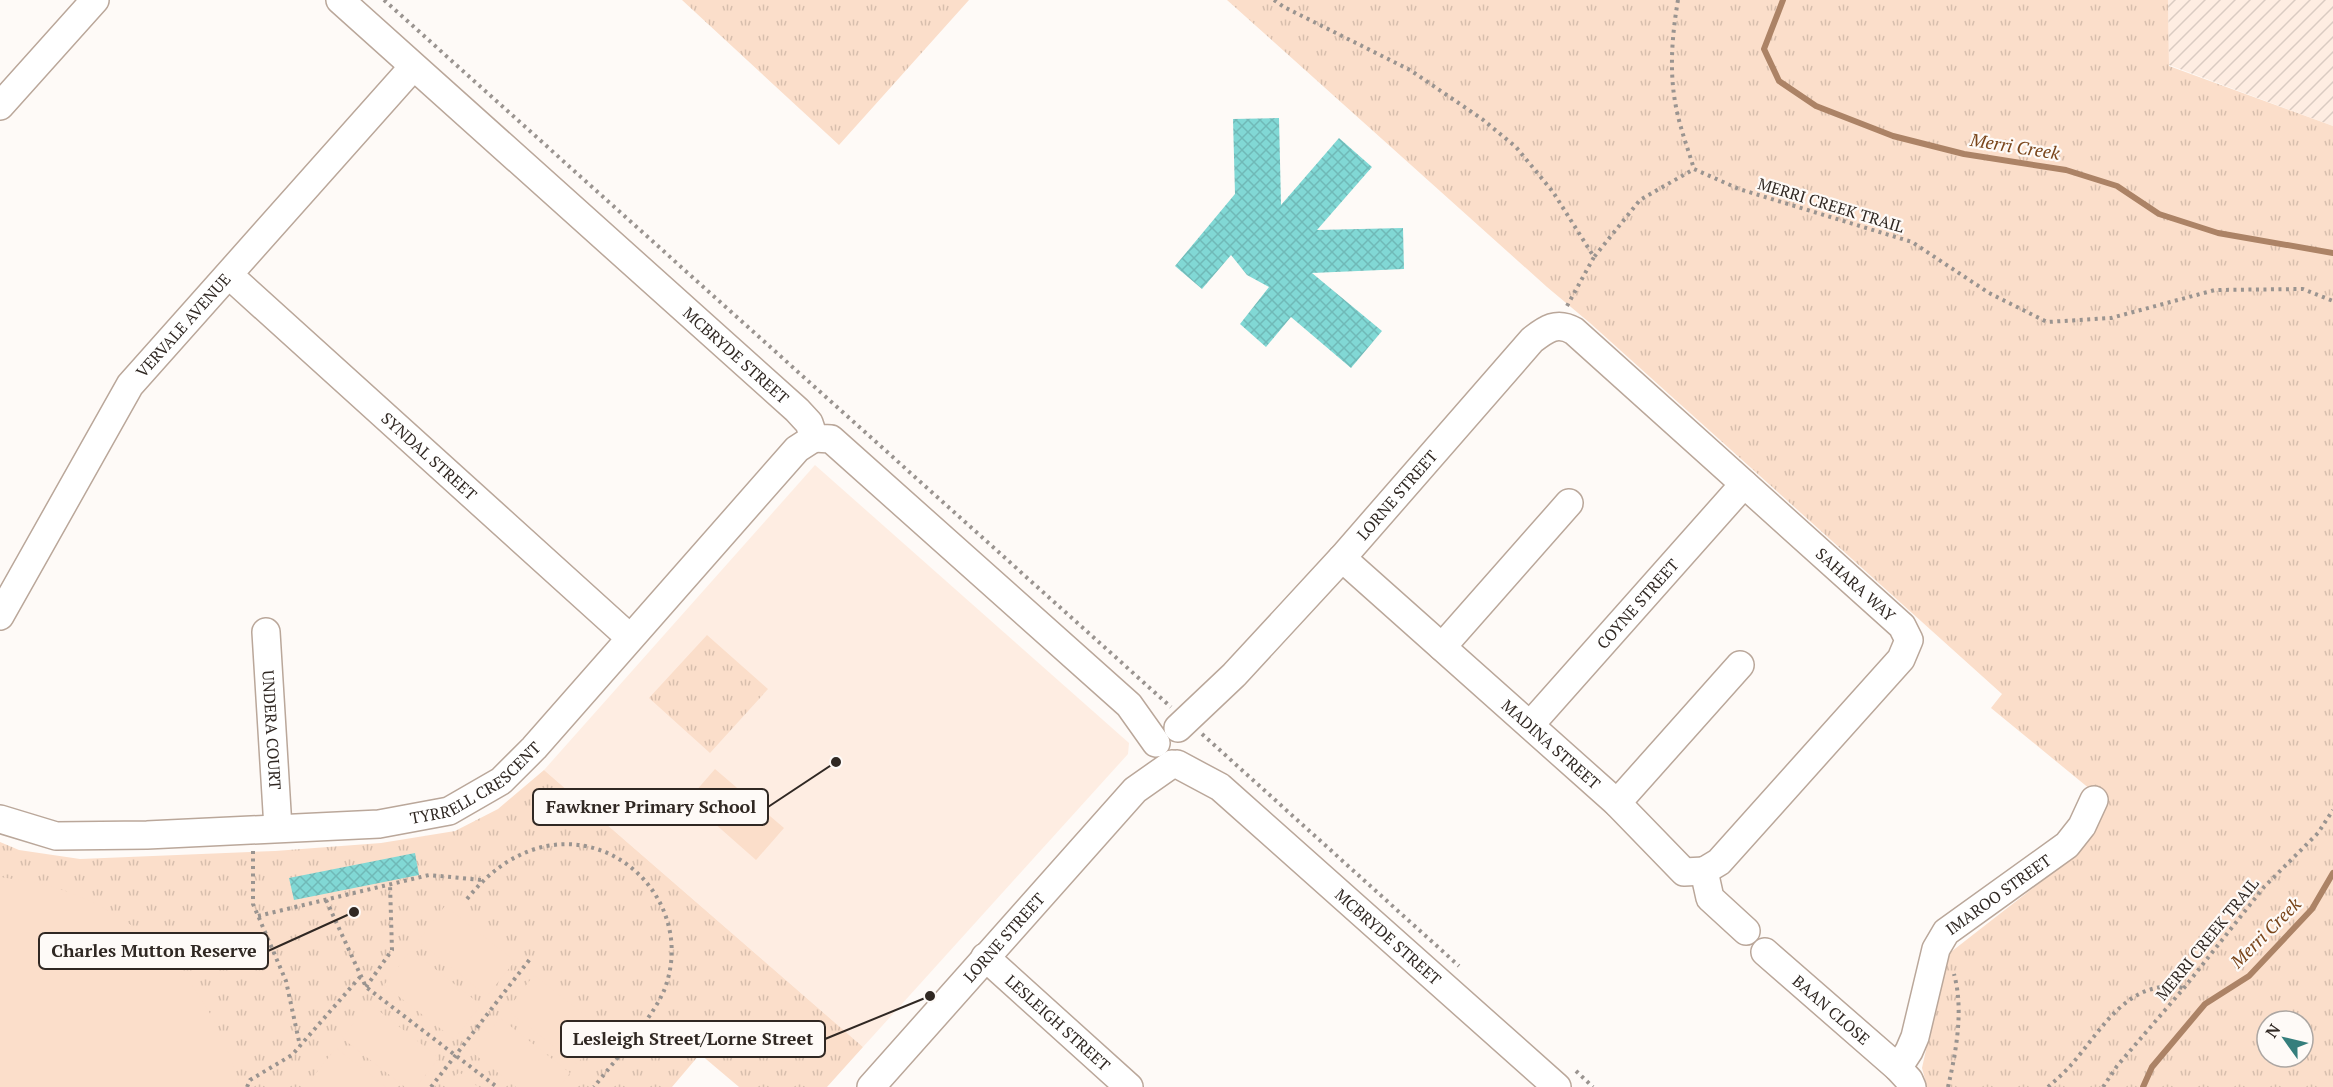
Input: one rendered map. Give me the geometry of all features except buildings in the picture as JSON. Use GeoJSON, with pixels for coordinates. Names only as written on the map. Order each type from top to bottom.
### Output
{"type":"FeatureCollection","features":[{"type":"Feature","properties":{"kind":"street"},"geometry":{"type":"LineString","coordinates":[[5,90],[95,0]]}},
{"type":"Feature","properties":{"kind":"street","name":"MCBRYDE STREET"},"geometry":{"type":"LineString","coordinates":[[340,0],[797,410],[809,423],[814,438],[831,440],[1129,705],[1178,742],[1220,787],[1566,1079]]}},
{"type":"Feature","properties":{"kind":"street","name":"VERVALE AVENUE"},"geometry":{"type":"LineString","coordinates":[[0,616],[130,385],[413,67]]}},
{"type":"Feature","properties":{"kind":"street","name":"SYNDAL STREET"},"geometry":{"type":"LineString","coordinates":[[229,276],[630,637]]}},
{"type":"Feature","properties":{"kind":"street","name":"LORNE STREET"},"geometry":{"type":"LineString","coordinates":[[871,1087],[1136,790],[1234,675],[1342,558],[1532,340],[1544,330],[1566,326]]}},
{"type":"Feature","properties":{"kind":"street","name":"SAHARA WAY"},"geometry":{"type":"LineString","coordinates":[[1566,326],[1902,626],[1909,640],[1896,665],[1719,862],[1704,871]]}},
{"type":"Feature","properties":{"kind":"street","name":"TYRRELL CRESCENT"},"geometry":{"type":"LineString","coordinates":[[0,819],[56,836],[147,835],[379,824],[449,811],[501,782],[534,748],[797,449],[814,438]]}},
{"type":"Feature","properties":{"kind":"street","name":"COYNE STREET"},"geometry":{"type":"LineString","coordinates":[[1530,725],[1744,484]]}},
{"type":"Feature","properties":{"kind":"street"},"geometry":{"type":"LineString","coordinates":[[1442,646],[1569,503]]}},
{"type":"Feature","properties":{"kind":"street","name":"MADINA STREET"},"geometry":{"type":"LineString","coordinates":[[1342,558],[1617,803],[1684,872],[1704,871]]}},
{"type":"Feature","properties":{"kind":"street","name":"UNDERA COURT"},"geometry":{"type":"LineString","coordinates":[[265,828],[266,632]]}},
{"type":"Feature","properties":{"kind":"street"},"geometry":{"type":"LineString","coordinates":[[1617,803],[1740,665]]}},
{"type":"Feature","properties":{"kind":"street","name":"IMAROO STREET"},"geometry":{"type":"LineString","coordinates":[[1905,1077],[1909,1052],[1915,1038],[1936,949],[1946,932],[2067,845],[2082,826],[2094,800]]}},
{"type":"Feature","properties":{"kind":"street"},"geometry":{"type":"LineString","coordinates":[[1704,871],[1710,898],[1746,931]]}},
{"type":"Feature","properties":{"kind":"street","name":"BAAN CLOSE"},"geometry":{"type":"LineString","coordinates":[[1765,952],[1905,1077]]}},
{"type":"Feature","properties":{"kind":"street","name":"LESLEIGH STREET"},"geometry":{"type":"LineString","coordinates":[[985,957],[1129,1087]]}},
{"type":"Feature","properties":{"kind":"path"},"geometry":{"type":"LineString","coordinates":[[384,0],[1178,742],[1460,967]]}},
{"type":"Feature","properties":{"kind":"path"},"geometry":{"type":"LineString","coordinates":[[1274,0],[1284,8],[1410,70],[1482,119],[1516,147],[1553,192],[1594,257]]}},
{"type":"Feature","properties":{"kind":"path"},"geometry":{"type":"LineString","coordinates":[[1566,326],[1564,312],[1594,257],[1640,200],[1694,169],[1676,107],[1672,72],[1674,24],[1678,0]]}},
{"type":"Feature","properties":{"kind":"path","name":"MERRI CREEK TRAIL"},"geometry":{"type":"LineString","coordinates":[[1694,169],[1739,189],[1912,242],[1989,293],[2047,322],[2110,318],[2215,290],[2303,289],[2333,301]]}},
{"type":"Feature","properties":{"kind":"path","name":"MERRI CREEK TRAIL"},"geometry":{"type":"LineString","coordinates":[[2103,1087],[2117,1066],[2184,988],[2264,887],[2318,833],[2333,810]]}},
{"type":"Feature","properties":{"kind":"path"},"geometry":{"type":"LineString","coordinates":[[265,828],[254,856],[253,904],[286,981],[300,1046]]}},
{"type":"Feature","properties":{"kind":"path"},"geometry":{"type":"LineString","coordinates":[[467,899],[483,880],[505,862],[533,850],[558,845],[591,846],[615,856],[641,874],[661,902],[670,929],[672,957],[667,983],[652,1011],[594,1087]]}},
{"type":"Feature","properties":{"kind":"path"},"geometry":{"type":"LineString","coordinates":[[258,916],[429,875],[483,880]]}},
{"type":"Feature","properties":{"kind":"path"},"geometry":{"type":"LineString","coordinates":[[366,987],[392,950],[390,884]]}},
{"type":"Feature","properties":{"kind":"path"},"geometry":{"type":"LineString","coordinates":[[326,900],[366,987],[497,1087]]}},
{"type":"Feature","properties":{"kind":"path"},"geometry":{"type":"LineString","coordinates":[[431,1087],[530,959]]}},
{"type":"Feature","properties":{"kind":"path"},"geometry":{"type":"LineString","coordinates":[[1948,1087],[1955,1056],[1958,1016],[1956,982],[1952,966]]}},
{"type":"Feature","properties":{"kind":"path"},"geometry":{"type":"LineString","coordinates":[[247,1087],[250,1080],[287,1058],[300,1046],[360,977]]}},
{"type":"Feature","properties":{"kind":"path"},"geometry":{"type":"LineString","coordinates":[[2048,1087],[2070,1066],[2113,1013],[2129,998],[2153,988],[2174,986],[2184,988]]}},
{"type":"Feature","properties":{"kind":"path"},"geometry":{"type":"LineString","coordinates":[[1566,1079],[1593,1087]]}},
{"type":"Feature","properties":{"kind":"shaded area"},"geometry":{"type":"Polygon","coordinates":[[[2168,0],[2333,0],[2333,126],[2169,65],[2168,0]]]}},
{"type":"Feature","properties":{"kind":"shaded area"},"geometry":{"type":"Polygon","coordinates":[[[815,465],[1129,743],[1128,754],[863,1047],[544,770],[815,465]]]}},
{"type":"Feature","properties":{"kind":"green space"},"geometry":{"type":"Polygon","coordinates":[[[682,0],[969,0],[839,145],[682,0]]]}},
{"type":"Feature","properties":{"kind":"green space"},"geometry":{"type":"Polygon","coordinates":[[[1227,0],[2168,0],[2169,66],[2333,126],[2333,1087],[1927,1087],[1922,1068],[1947,955],[2069,860],[2107,803],[1991,708],[2002,694],[1227,0]]]}},
{"type":"Feature","properties":{"kind":"green space"},"geometry":{"type":"Polygon","coordinates":[[[707,635],[768,689],[710,753],[649,698],[707,635]]]}},
{"type":"Feature","properties":{"kind":"green space"},"geometry":{"type":"Polygon","coordinates":[[[715,769],[784,828],[756,860],[688,800],[715,769]]]}},
{"type":"Feature","properties":{"kind":"green space"},"geometry":{"type":"Polygon","coordinates":[[[544,770],[863,1047],[827,1087],[739,1087],[700,1054],[672,1087],[0,1087],[0,842],[19,850],[80,859],[275,851],[381,843],[455,831],[498,809],[544,770]]]}},
{"type":"Feature","properties":{"kind":"green space"},"geometry":{"type":"Polygon","coordinates":[[[0,877],[48,886],[76,895],[106,909],[134,927],[159,948],[181,971],[200,997],[229,1055],[239,1087],[0,1087],[0,877]]]}},
{"type":"Feature","properties":{"kind":"green space"},"geometry":{"type":"Polygon","coordinates":[[[445,906],[515,961],[487,996],[418,941],[445,906]]]}},
{"type":"Feature","properties":{"kind":"green space"},"geometry":{"type":"Polygon","coordinates":[[[411,950],[481,1005],[454,1039],[384,985],[411,950]]]}},
{"type":"Feature","properties":{"kind":"green space"},"geometry":{"type":"Polygon","coordinates":[[[534,975],[604,1030],[577,1064],[507,1010],[534,975]]]}},
{"type":"Feature","properties":{"kind":"green space"},"geometry":{"type":"Polygon","coordinates":[[[369,1003],[439,1058],[416,1087],[405,1087],[342,1038],[369,1003]]]}},
{"type":"Feature","properties":{"kind":"green space"},"geometry":{"type":"Polygon","coordinates":[[[500,1018],[570,1073],[559,1087],[516,1087],[473,1053],[500,1018]]]}},
{"type":"Feature","properties":{"kind":"green space"},"geometry":{"type":"Polygon","coordinates":[[[336,1048],[386,1087],[315,1087],[309,1082],[336,1048]]]}},
{"type":"Feature","properties":{"kind":"green space"},"geometry":{"type":"Polygon","coordinates":[[[459,1072],[478,1087],[447,1087],[459,1072]]]}},
{"type":"Feature","properties":{"kind":"waterway","name":"Merri Creek"},"geometry":{"type":"LineString","coordinates":[[1783,0],[1764,49],[1779,81],[1816,106],[1893,136],[1964,154],[2066,170],[2117,186],[2159,214],[2218,233],[2333,253]]}},
{"type":"Feature","properties":{"kind":"waterway","name":"Merri Creek"},"geometry":{"type":"LineString","coordinates":[[2143,1087],[2152,1067],[2205,1004],[2249,976],[2312,909],[2333,873]]}},
{"type":"Feature","properties":{"kind":"place","name":"Fawkner Primary School"},"geometry":{"type":"Point","coordinates":[836,762]}},
{"type":"Feature","properties":{"kind":"place","name":"Charles Mutton Reserve"},"geometry":{"type":"Point","coordinates":[354,912]}},
{"type":"Feature","properties":{"kind":"place","name":"Lesleigh Street/Lorne Street"},"geometry":{"type":"Point","coordinates":[930,996]}}]}
